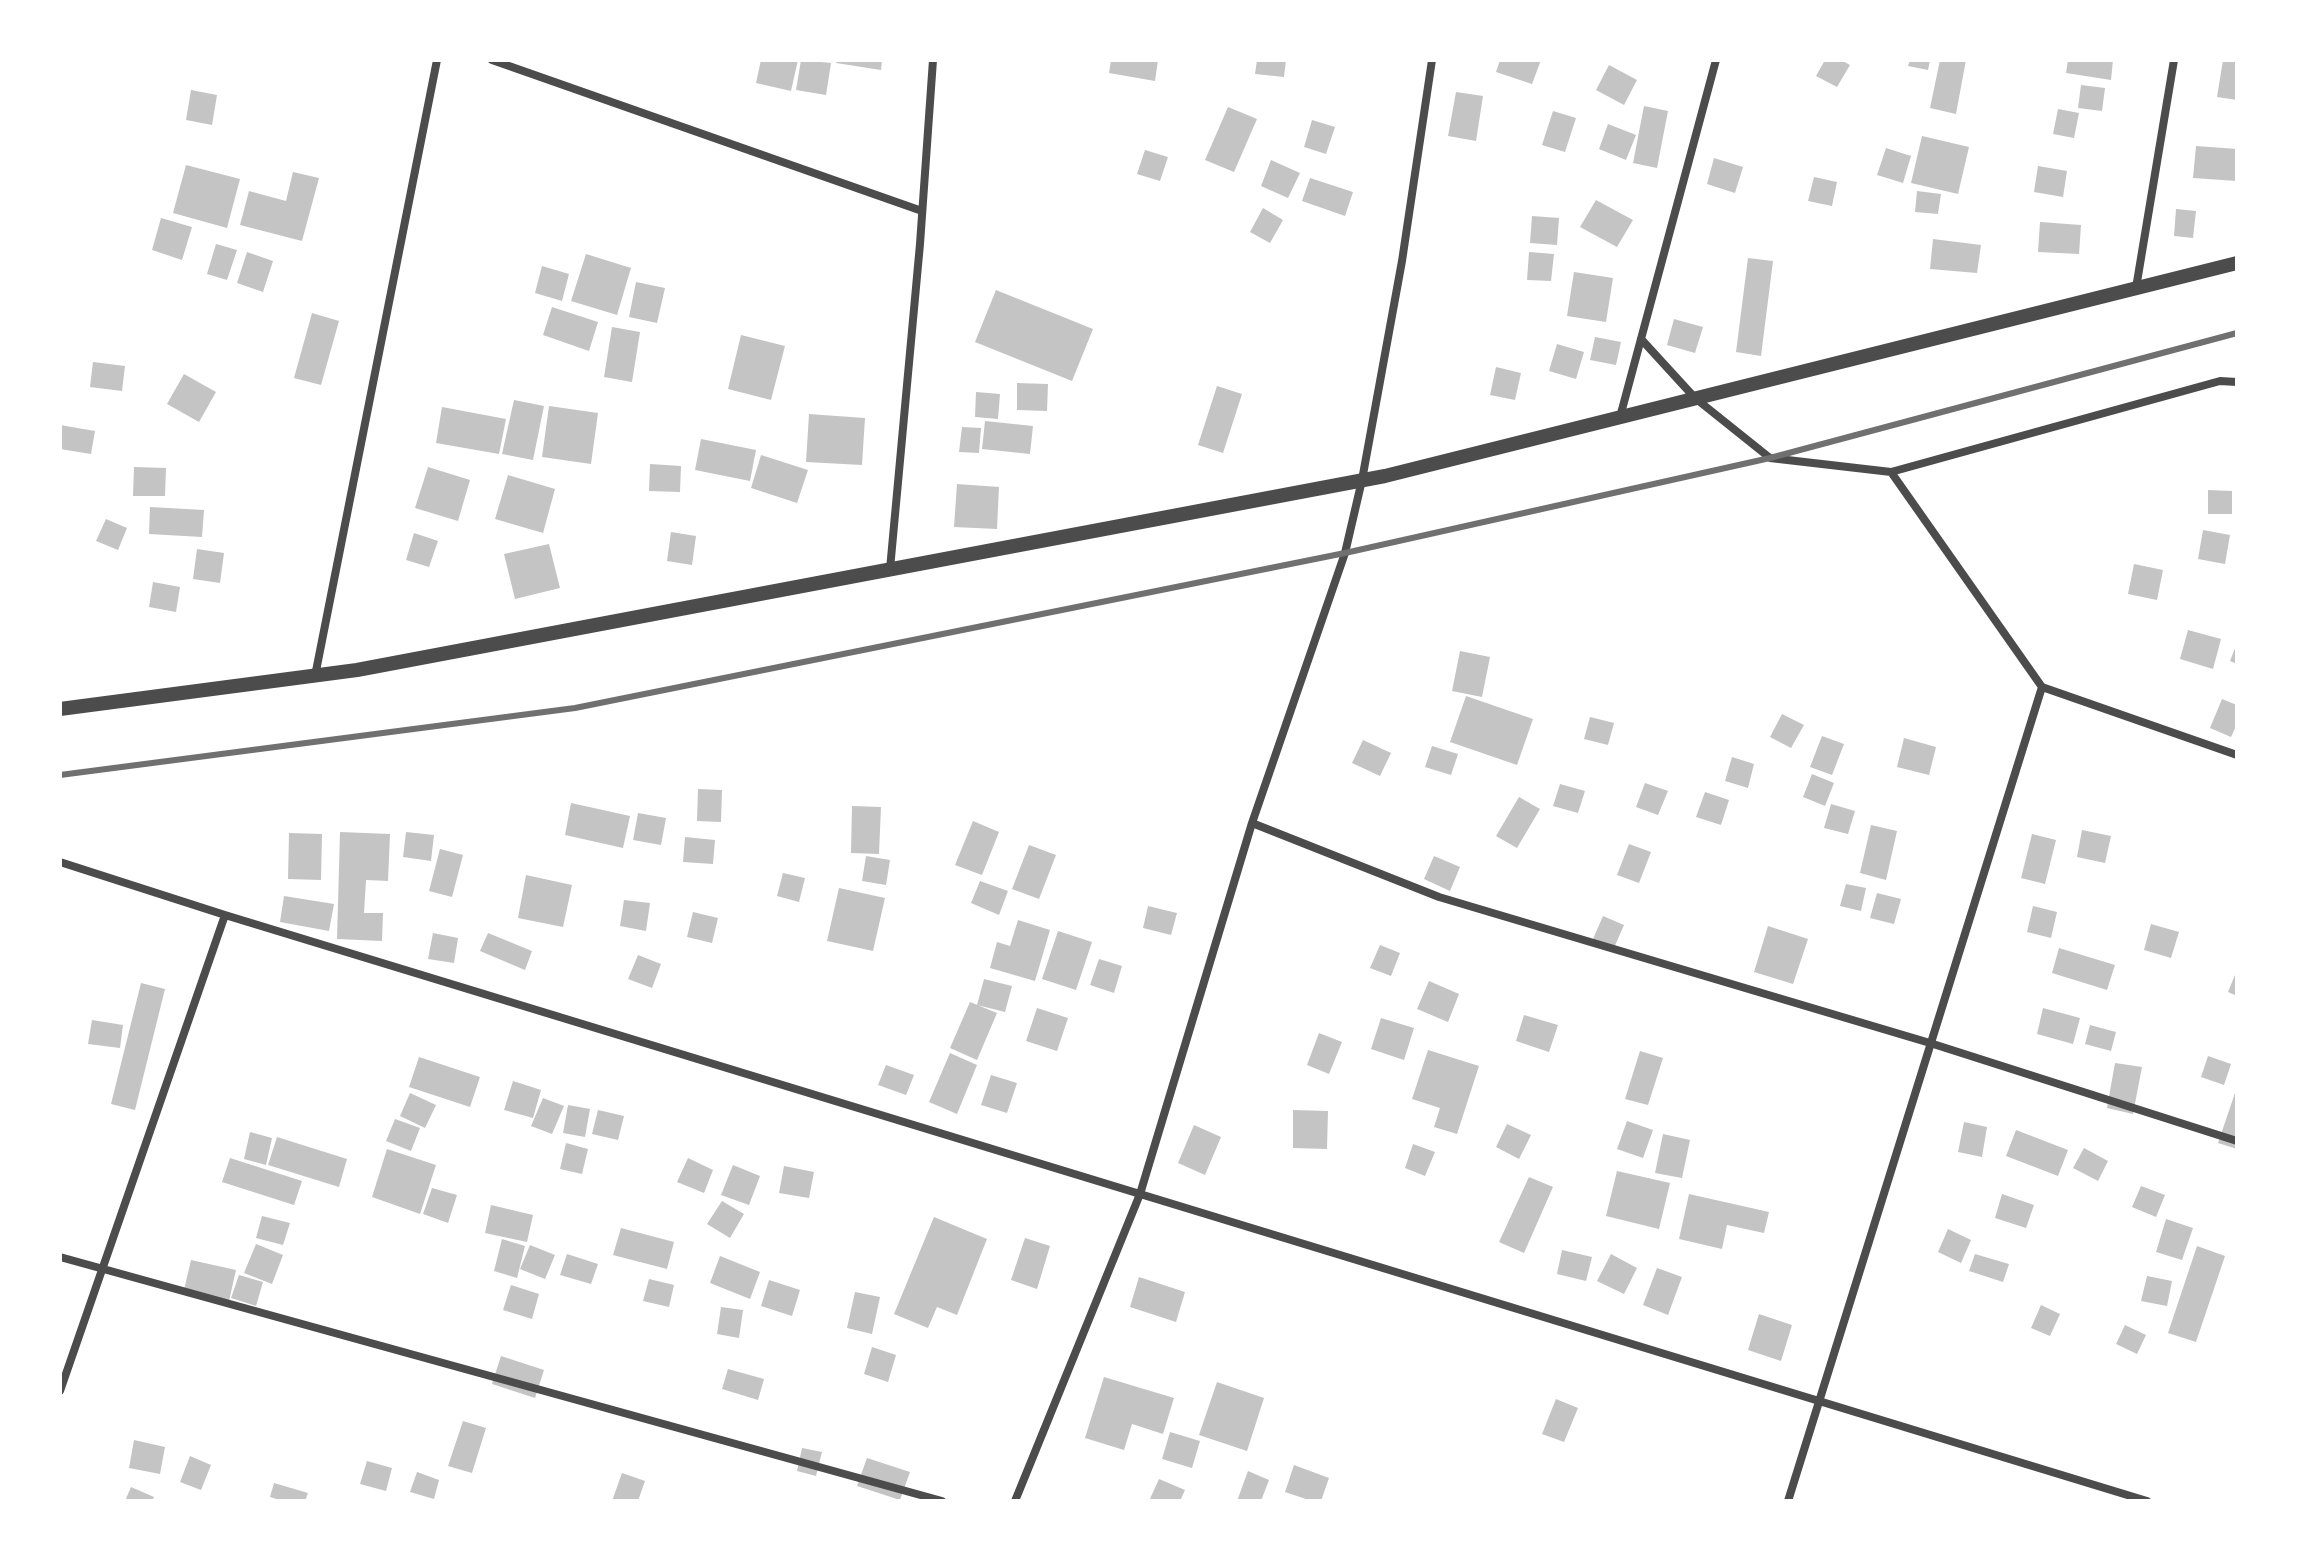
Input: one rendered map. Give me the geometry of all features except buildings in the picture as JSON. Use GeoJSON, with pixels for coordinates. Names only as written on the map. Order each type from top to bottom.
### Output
{"type":"FeatureCollection","features":[{"type":"Feature","properties":{"kind":"street"},"geometry":{"type":"LineString","coordinates":[[315,676],[437,60]]}},
{"type":"Feature","properties":{"kind":"street"},"geometry":{"type":"LineString","coordinates":[[492,60],[922,211]]}},
{"type":"Feature","properties":{"kind":"street"},"geometry":{"type":"LineString","coordinates":[[890,569],[933,60]]}},
{"type":"Feature","properties":{"kind":"street"},"geometry":{"type":"LineString","coordinates":[[1015,1501],[1140,1194],[1252,823],[1345,553],[1362,480],[1402,261],[1432,60]]}},
{"type":"Feature","properties":{"kind":"street"},"geometry":{"type":"LineString","coordinates":[[1620,417],[1716,60]]}},
{"type":"Feature","properties":{"kind":"street"},"geometry":{"type":"LineString","coordinates":[[2136,288],[2174,60]]}},
{"type":"Feature","properties":{"kind":"street"},"geometry":{"type":"LineString","coordinates":[[60,709],[388,665],[1362,480],[2237,263]]}},
{"type":"Feature","properties":{"kind":"street"},"geometry":{"type":"LineString","coordinates":[[1641,339],[1695,398],[1770,458],[1891,472],[2220,381],[2237,382]]}},
{"type":"Feature","properties":{"kind":"street"},"geometry":{"type":"LineString","coordinates":[[1891,472],[2042,687],[2237,755]]}},
{"type":"Feature","properties":{"kind":"street"},"geometry":{"type":"LineString","coordinates":[[1788,1501],[2042,687]]}},
{"type":"Feature","properties":{"kind":"street"},"geometry":{"type":"LineString","coordinates":[[1252,823],[1439,897],[1930,1043],[2237,1141]]}},
{"type":"Feature","properties":{"kind":"street"},"geometry":{"type":"LineString","coordinates":[[60,862],[2147,1501]]}},
{"type":"Feature","properties":{"kind":"street"},"geometry":{"type":"LineString","coordinates":[[60,1391],[225,915]]}},
{"type":"Feature","properties":{"kind":"street"},"geometry":{"type":"LineString","coordinates":[[60,1257],[942,1501]]}},
{"type":"Feature","properties":{"kind":"railway"},"geometry":{"type":"LineString","coordinates":[[60,775],[575,708],[1345,553],[1770,458],[2237,333]]}}]}
